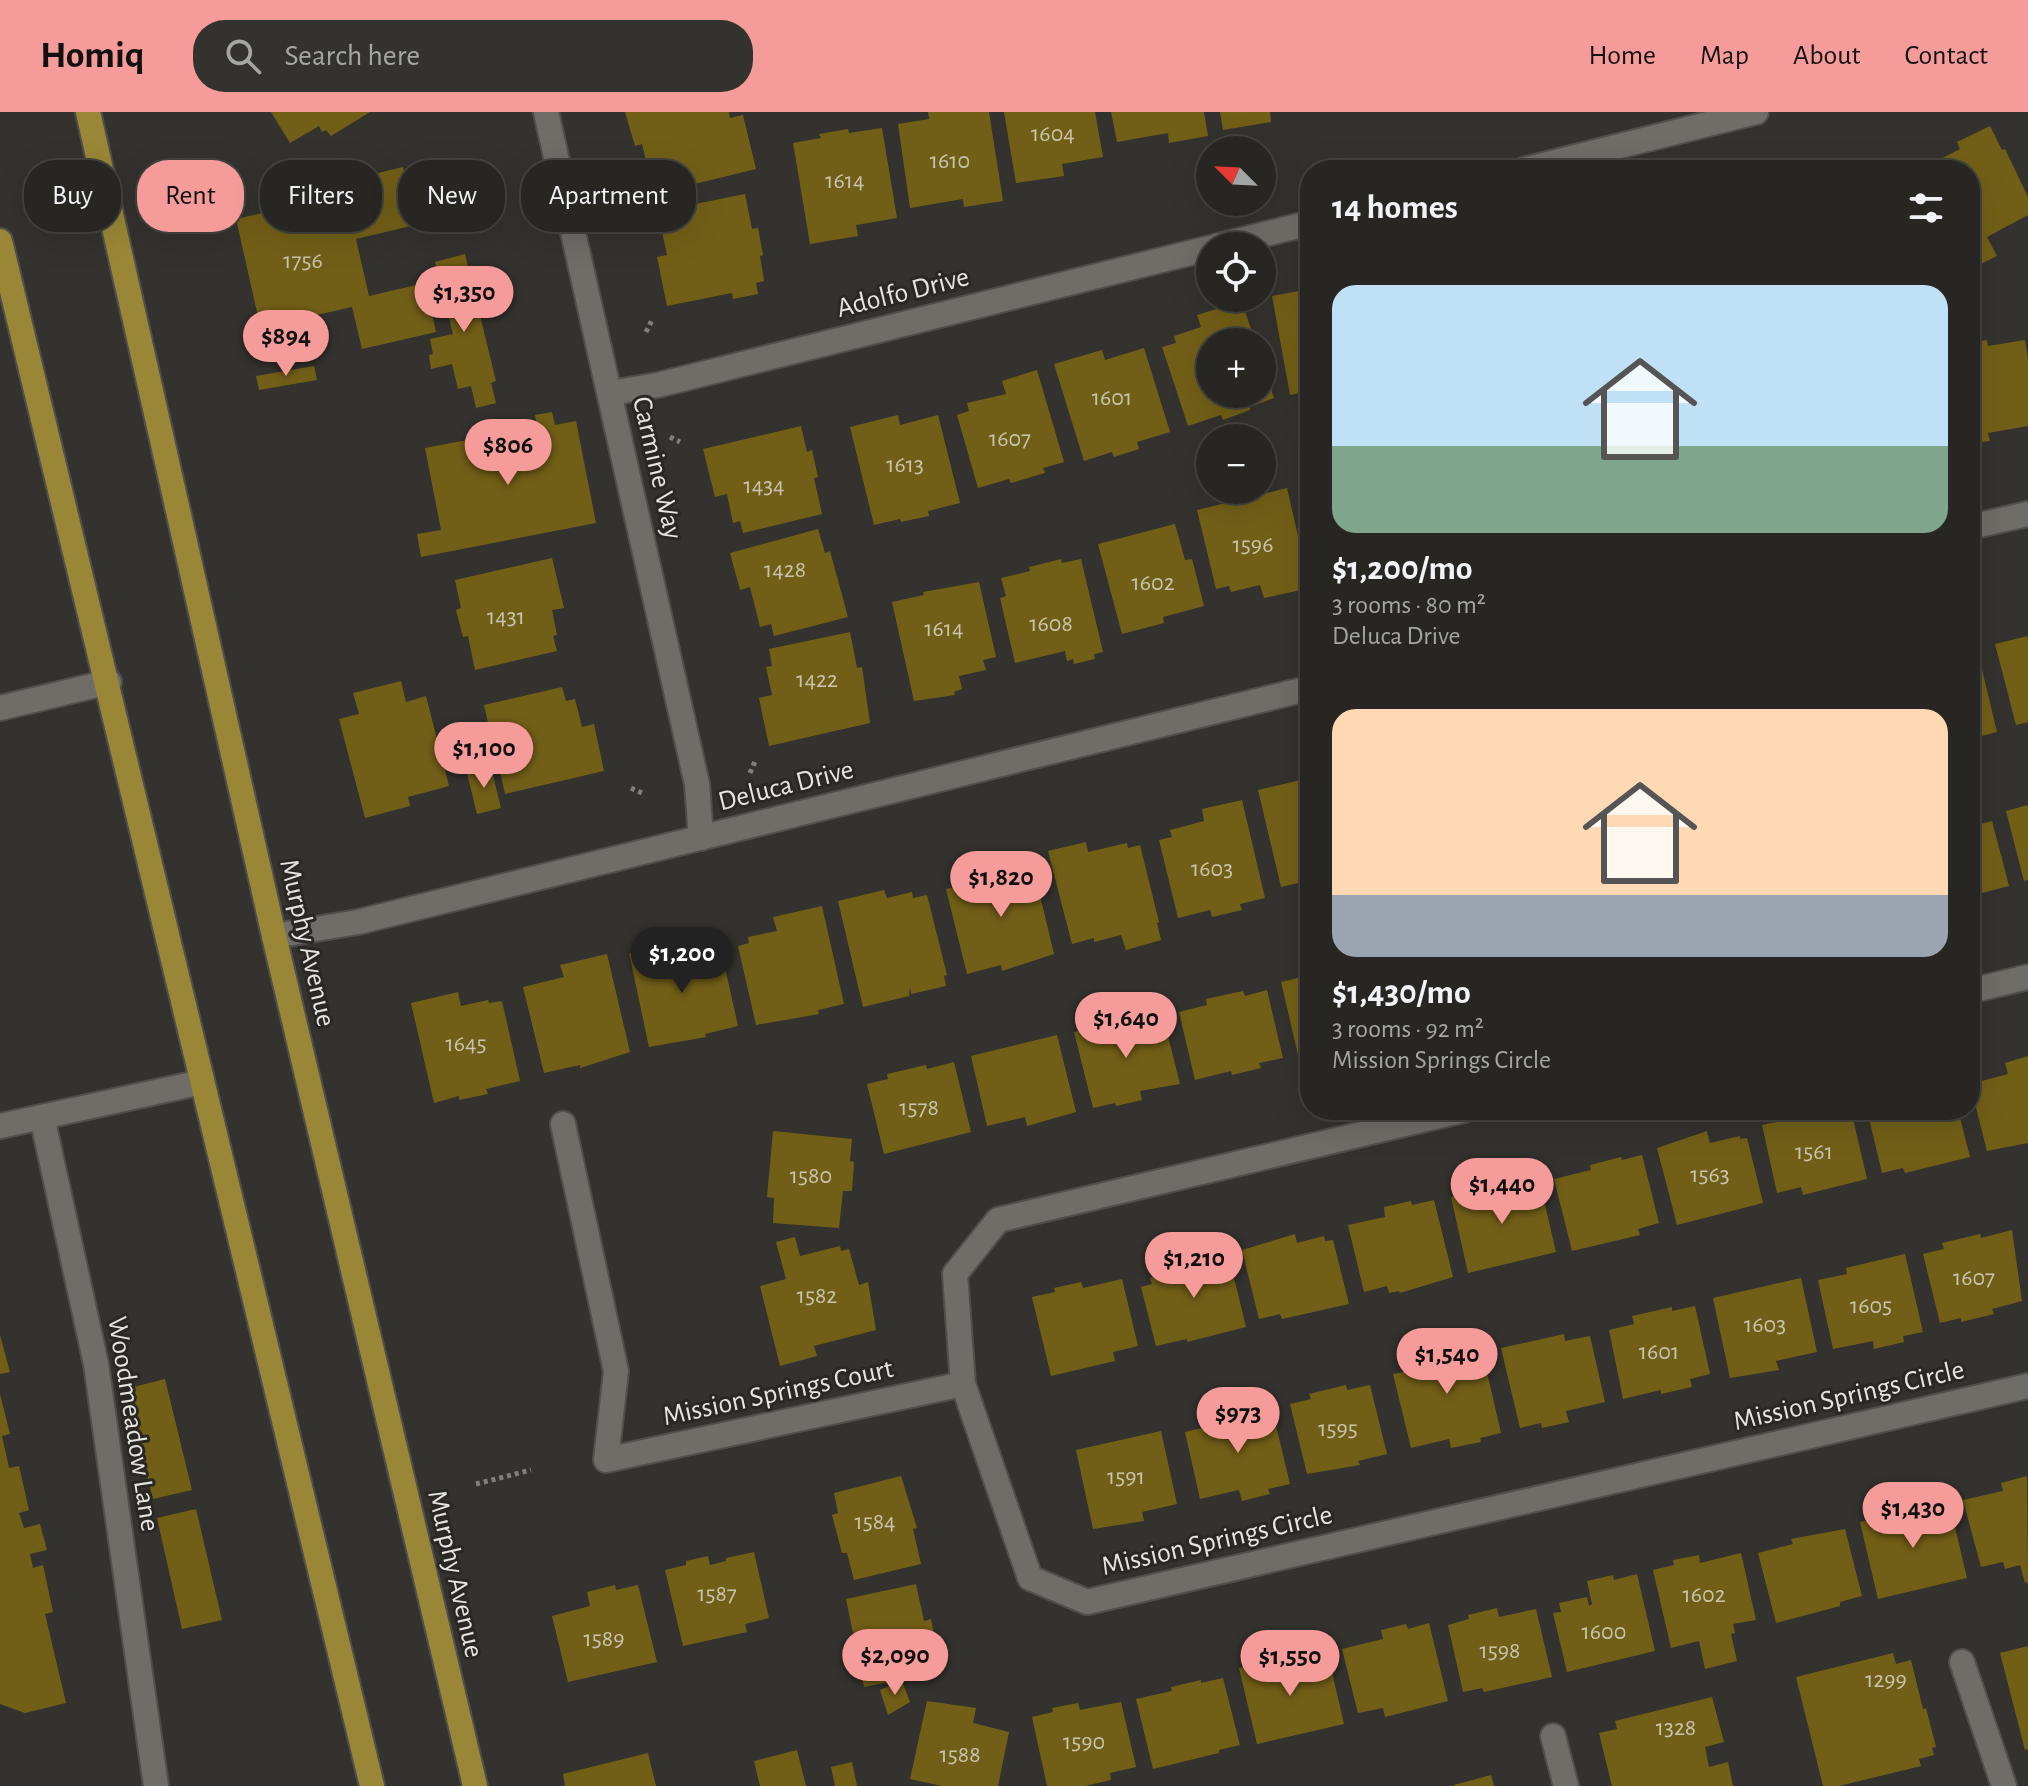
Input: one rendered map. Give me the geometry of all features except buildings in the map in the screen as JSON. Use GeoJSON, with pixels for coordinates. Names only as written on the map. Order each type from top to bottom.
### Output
{"type":"FeatureCollection","features":[{"type":"Feature","properties":{"kind":"main road","name":"Murphy Avenue"},"geometry":{"type":"LineString","coordinates":[[88,112],[274,936],[475,1786]]}},
{"type":"Feature","properties":{"kind":"main road"},"geometry":{"type":"LineString","coordinates":[[0,241],[109,682],[372,1786]]}},
{"type":"Feature","properties":{"kind":"street","name":"Carmine Way"},"geometry":{"type":"LineString","coordinates":[[546,112],[697,784],[701,838]]}},
{"type":"Feature","properties":{"kind":"street"},"geometry":{"type":"LineString","coordinates":[[1563,160],[1756,112]]}},
{"type":"Feature","properties":{"kind":"street"},"geometry":{"type":"LineString","coordinates":[[1274,232],[1300,225]]}},
{"type":"Feature","properties":{"kind":"street","name":"Adolfo Drive"},"geometry":{"type":"LineString","coordinates":[[610,393],[658,385],[1196,251]]}},
{"type":"Feature","properties":{"kind":"street"},"geometry":{"type":"LineString","coordinates":[[1980,525],[2028,514]]}},
{"type":"Feature","properties":{"kind":"street"},"geometry":{"type":"LineString","coordinates":[[0,708],[109,682]]}},
{"type":"Feature","properties":{"kind":"street","name":"Deluca Drive"},"geometry":{"type":"LineString","coordinates":[[274,936],[358,922],[1300,690]]}},
{"type":"Feature","properties":{"kind":"street"},"geometry":{"type":"LineString","coordinates":[[1980,989],[2028,977]]}},
{"type":"Feature","properties":{"kind":"street"},"geometry":{"type":"LineString","coordinates":[[0,1126],[202,1082]]}},
{"type":"Feature","properties":{"kind":"street","name":"Woodmeadow Lane"},"geometry":{"type":"LineString","coordinates":[[42,1117],[96,1364],[156,1786]]}},
{"type":"Feature","properties":{"kind":"street","name":"Mission Springs Circle"},"geometry":{"type":"LineString","coordinates":[[1422,1120],[998,1220],[955,1274],[963,1384],[1030,1578],[1087,1602],[2028,1386]]}},
{"type":"Feature","properties":{"kind":"street","name":"Mission Springs Court"},"geometry":{"type":"LineString","coordinates":[[563,1124],[616,1371],[606,1460],[963,1384]]}},
{"type":"Feature","properties":{"kind":"street"},"geometry":{"type":"LineString","coordinates":[[1962,1662],[2004,1786]]}},
{"type":"Feature","properties":{"kind":"street"},"geometry":{"type":"LineString","coordinates":[[1553,1736],[1566,1786]]}},
{"type":"Feature","properties":{"kind":"path"},"geometry":{"type":"LineString","coordinates":[[646,332],[652,320]]}},
{"type":"Feature","properties":{"kind":"path"},"geometry":{"type":"LineString","coordinates":[[670,437],[680,442]]}},
{"type":"Feature","properties":{"kind":"path"},"geometry":{"type":"LineString","coordinates":[[750,773],[756,759]]}},
{"type":"Feature","properties":{"kind":"path"},"geometry":{"type":"LineString","coordinates":[[631,788],[644,794]]}},
{"type":"Feature","properties":{"kind":"path"},"geometry":{"type":"LineString","coordinates":[[476,1484],[531,1470]]}}]}
